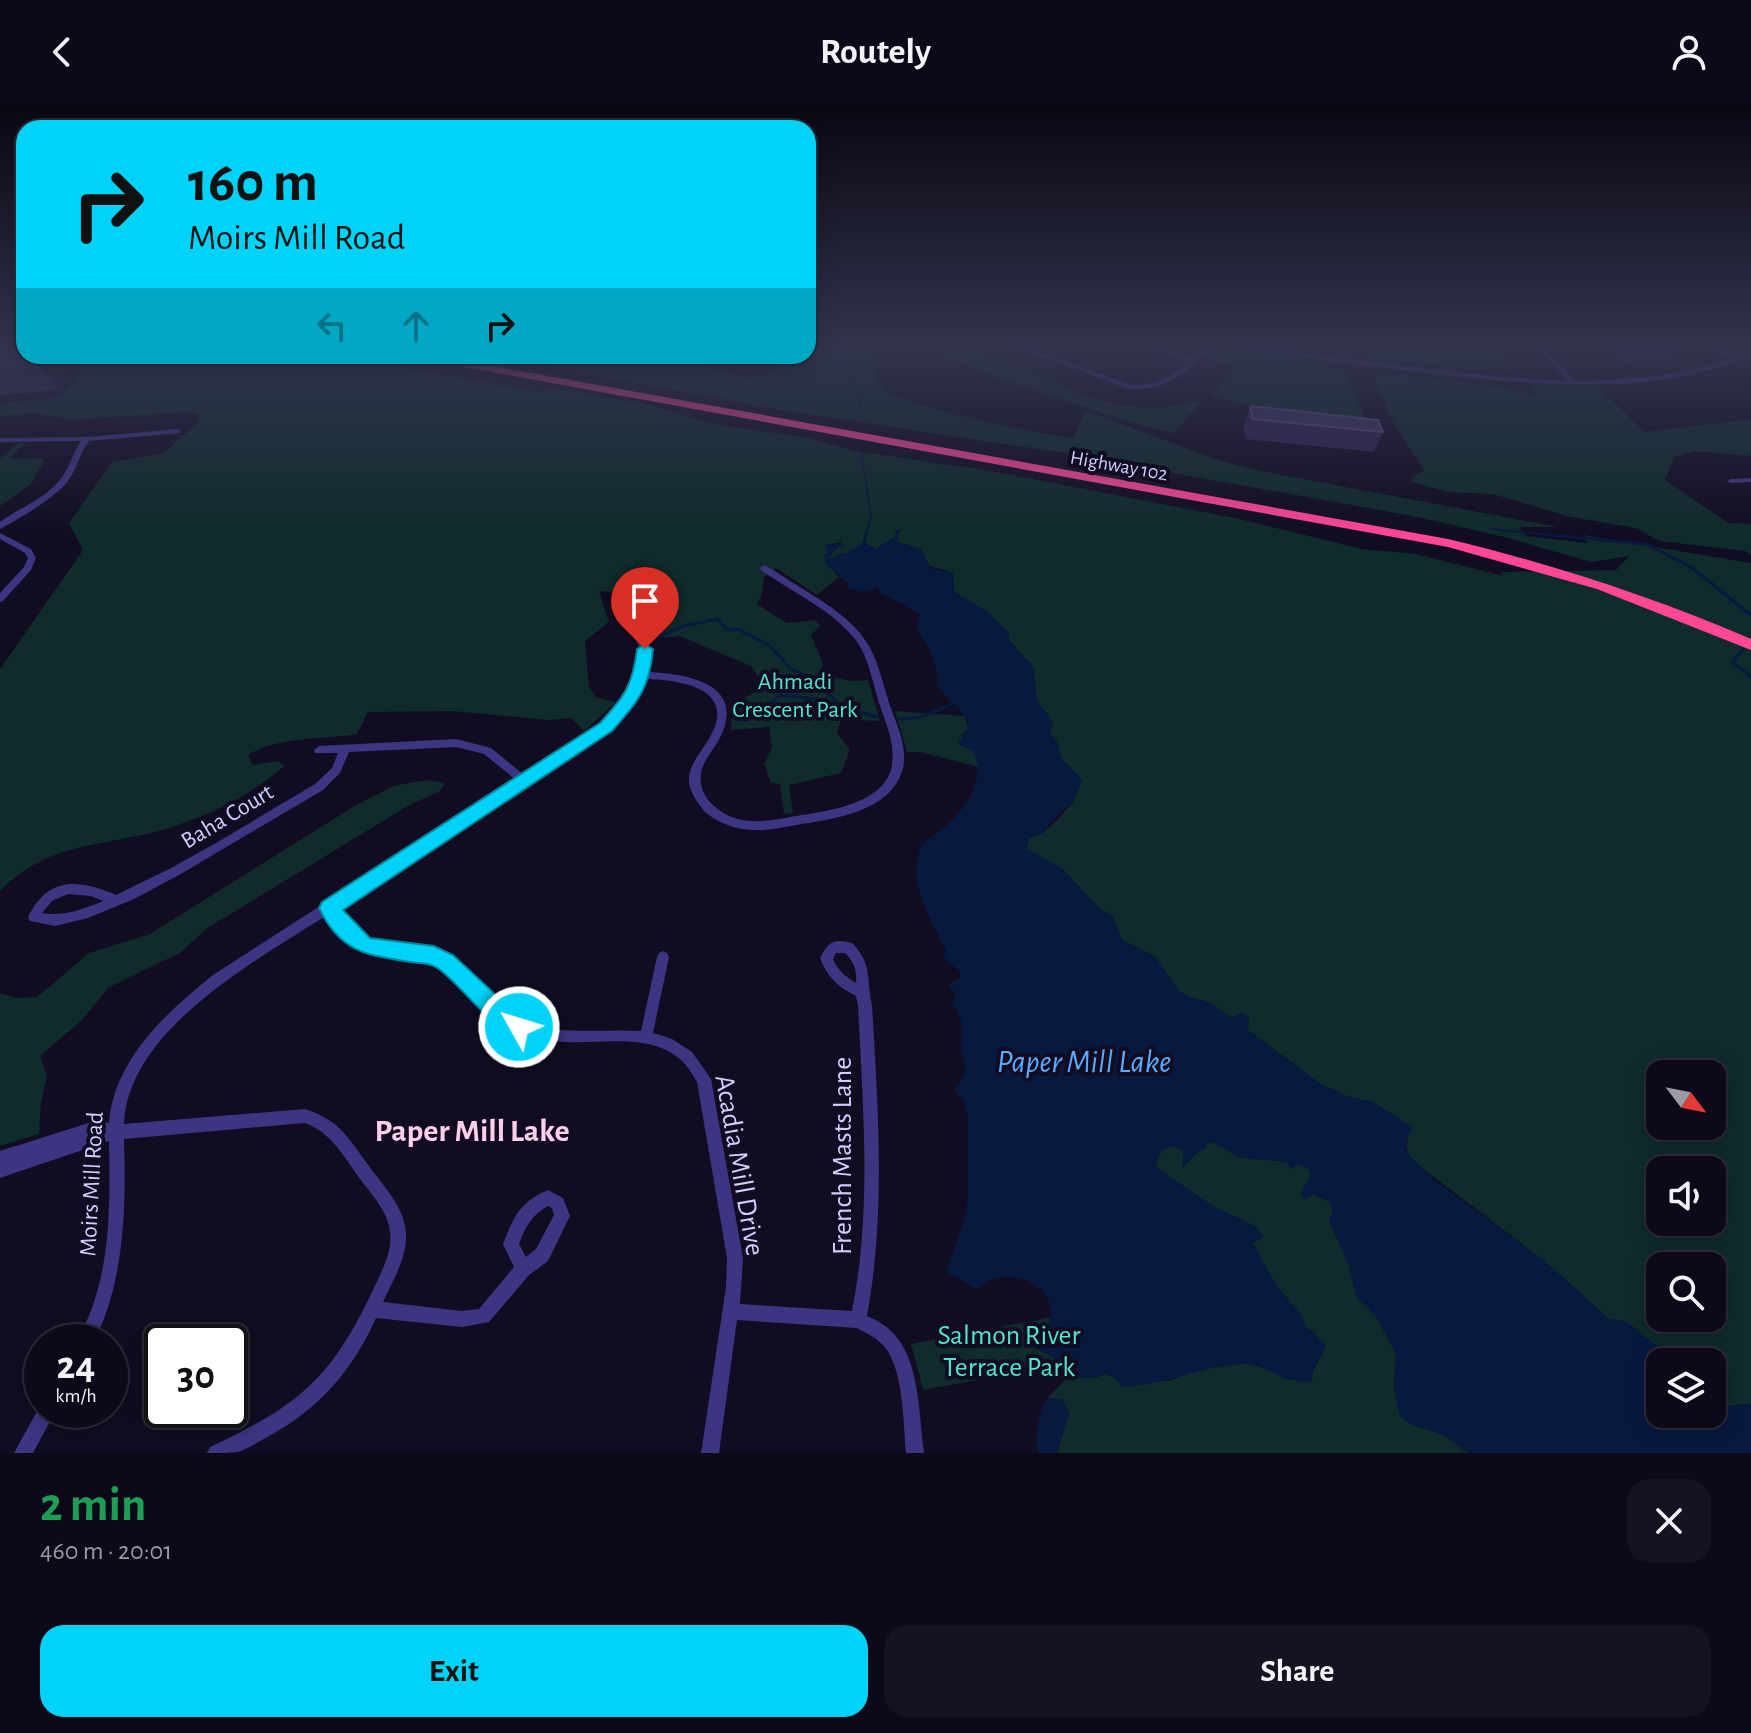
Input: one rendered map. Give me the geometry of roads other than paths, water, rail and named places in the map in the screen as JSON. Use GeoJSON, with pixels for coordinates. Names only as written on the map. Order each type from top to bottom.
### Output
{"type":"FeatureCollection","features":[{"type":"Feature","properties":{"kind":"highway","name":"Highway 102"},"geometry":{"type":"LineString","coordinates":[[715,410],[1462,547],[1587,580],[1685,616],[1751,645]]}},
{"type":"Feature","properties":{"kind":"highway","name":"Highway 102"},"geometry":{"type":"LineString","coordinates":[[750,410],[1462,539],[1619,582],[1751,636]]}},
{"type":"Feature","properties":{"kind":"street"},"geometry":{"type":"LineString","coordinates":[[0,440],[87,439],[177,431]]}},
{"type":"Feature","properties":{"kind":"street"},"geometry":{"type":"LineString","coordinates":[[0,526],[61,484],[87,439]]}},
{"type":"Feature","properties":{"kind":"street"},"geometry":{"type":"LineString","coordinates":[[1731,481],[1751,480]]}},
{"type":"Feature","properties":{"kind":"street"},"geometry":{"type":"LineString","coordinates":[[0,536],[28,551],[32,558],[28,568],[0,599]]}},
{"type":"Feature","properties":{"kind":"street"},"geometry":{"type":"LineString","coordinates":[[624,619],[645,649],[642,675],[690,679],[708,689],[716,699],[721,713],[720,725],[699,758],[695,782],[706,805],[724,818],[758,826],[846,813],[877,796],[895,772],[899,751],[867,652],[850,628],[764,568]]}},
{"type":"Feature","properties":{"kind":"street","name":"Moirs Mill Road"},"geometry":{"type":"LineString","coordinates":[[95,1324],[110,1276],[120,1099],[138,1060],[157,1033],[185,1005],[218,979],[606,727],[623,711],[642,675]]}},
{"type":"Feature","properties":{"kind":"street"},"geometry":{"type":"LineString","coordinates":[[319,750],[438,742],[470,745],[496,756],[523,780]]}},
{"type":"Feature","properties":{"kind":"street","name":"Baha Court"},"geometry":{"type":"LineString","coordinates":[[114,900],[65,888],[44,898],[34,917],[45,922],[114,900],[161,881],[319,787],[336,770],[346,748]]}},
{"type":"Feature","properties":{"kind":"street","name":"Acadia Mill Drive"},"geometry":{"type":"LineString","coordinates":[[329,908],[365,946],[434,956],[446,962],[502,1016],[519,1027],[539,1033],[646,1037],[681,1050],[695,1062],[704,1079],[735,1258],[731,1311],[710,1453]]}},
{"type":"Feature","properties":{"kind":"street"},"geometry":{"type":"LineString","coordinates":[[646,1037],[663,957]]}},
{"type":"Feature","properties":{"kind":"street","name":"French Masts Lane"},"geometry":{"type":"LineString","coordinates":[[858,1320],[864,1297],[872,1212],[870,1105],[862,992]]}},
{"type":"Feature","properties":{"kind":"street"},"geometry":{"type":"LineString","coordinates":[[0,1171],[117,1132],[305,1116],[321,1120],[344,1144],[393,1210],[399,1234],[392,1263],[354,1346],[331,1381],[250,1445],[216,1453]]}},
{"type":"Feature","properties":{"kind":"street"},"geometry":{"type":"LineString","coordinates":[[0,1158],[95,1128],[117,1132]]}},
{"type":"Feature","properties":{"kind":"street"},"geometry":{"type":"LineString","coordinates":[[372,1309],[462,1319],[483,1316],[523,1269]]}},
{"type":"Feature","properties":{"kind":"street"},"geometry":{"type":"LineString","coordinates":[[731,1311],[858,1320],[877,1329],[892,1342],[901,1358],[915,1453]]}},
{"type":"Feature","properties":{"kind":"street"},"geometry":{"type":"LineString","coordinates":[[23,1453],[37,1428]]}},
{"type":"Feature","properties":{"kind":"water","name":"Paper Mill Lake"},"geometry":{"type":"Polygon","coordinates":[[[903,529],[898,533],[897,542],[921,549],[931,568],[953,573],[954,592],[989,613],[1009,634],[1008,639],[1033,667],[1037,701],[1053,722],[1050,734],[1058,744],[1061,758],[1082,780],[1071,805],[1041,834],[1029,838],[1026,849],[1062,868],[1099,908],[1112,916],[1122,940],[1155,957],[1179,991],[1211,1003],[1231,1018],[1242,1013],[1249,1017],[1248,1031],[1322,1085],[1346,1096],[1373,1102],[1412,1127],[1406,1140],[1406,1152],[1433,1179],[1543,1260],[1609,1319],[1626,1321],[1659,1348],[1646,1348],[1646,1428],[1726,1428],[1726,1406],[1751,1404],[1751,1453],[1468,1453],[1445,1435],[1412,1425],[1400,1416],[1394,1390],[1396,1353],[1376,1316],[1357,1298],[1349,1265],[1329,1220],[1333,1211],[1330,1202],[1314,1194],[1305,1200],[1300,1193],[1311,1175],[1308,1168],[1297,1164],[1290,1169],[1287,1162],[1239,1157],[1214,1142],[1206,1143],[1206,1149],[1198,1151],[1182,1169],[1184,1152],[1173,1146],[1162,1149],[1156,1162],[1158,1169],[1214,1207],[1256,1227],[1263,1238],[1253,1243],[1275,1284],[1301,1315],[1305,1326],[1326,1345],[1313,1371],[1312,1381],[1290,1380],[1252,1364],[1211,1368],[1137,1386],[1121,1387],[1118,1380],[1106,1373],[1095,1378],[1068,1377],[1052,1356],[1035,1348],[1033,1327],[1047,1329],[1051,1312],[1047,1298],[1039,1288],[1014,1277],[1000,1277],[978,1289],[946,1272],[966,1215],[968,1194],[968,1117],[964,1101],[954,1089],[965,1069],[961,1024],[950,1003],[956,998],[948,986],[960,978],[960,971],[943,959],[946,951],[927,913],[916,872],[922,844],[956,816],[972,793],[977,766],[974,751],[958,744],[969,726],[966,718],[937,686],[935,664],[917,629],[920,615],[880,593],[878,588],[862,592],[848,588],[848,583],[826,564],[824,555],[828,552],[824,545],[844,544],[830,554],[829,559],[847,554],[864,542],[876,549],[896,536],[895,530],[903,529]]]}},
{"type":"Feature","properties":{"kind":"water"},"geometry":{"type":"Polygon","coordinates":[[[1047,1398],[1062,1400],[1069,1413],[1057,1453],[1037,1453],[1038,1425],[1047,1398]]]}},
{"type":"Feature","properties":{"kind":"waterway"},"geometry":{"type":"LineString","coordinates":[[861,410],[862,414]]}},
{"type":"Feature","properties":{"kind":"waterway"},"geometry":{"type":"LineString","coordinates":[[861,452],[871,516],[866,536]]}},
{"type":"Feature","properties":{"kind":"waterway"},"geometry":{"type":"LineString","coordinates":[[1491,529],[1541,534]]}},
{"type":"Feature","properties":{"kind":"waterway"},"geometry":{"type":"LineString","coordinates":[[864,542],[866,534]]}},
{"type":"Feature","properties":{"kind":"waterway"},"geometry":{"type":"LineString","coordinates":[[1541,534],[1646,544],[1691,567],[1751,615]]}},
{"type":"Feature","properties":{"kind":"waterway"},"geometry":{"type":"LineString","coordinates":[[1541,534],[1561,536]]}},
{"type":"Feature","properties":{"kind":"waterway"},"geometry":{"type":"LineString","coordinates":[[659,637],[683,626],[718,619],[727,630],[738,629],[770,646],[791,669],[813,679],[839,704]]}},
{"type":"Feature","properties":{"kind":"waterway"},"geometry":{"type":"LineString","coordinates":[[1743,650],[1732,662],[1751,677]]}},
{"type":"Feature","properties":{"kind":"waterway"},"geometry":{"type":"LineString","coordinates":[[744,721],[779,695],[816,699],[877,717]]}},
{"type":"Feature","properties":{"kind":"waterway"},"geometry":{"type":"LineString","coordinates":[[898,719],[918,718],[951,704]]}},
{"type":"Feature","properties":{"kind":"district","name":"Paper Mill Lake"},"geometry":{"type":"Point","coordinates":[472,1130]}},
{"type":"Feature","properties":{"kind":"park label","name":"Ahmadi Crescent Park"},"geometry":{"type":"Point","coordinates":[795,695]}},
{"type":"Feature","properties":{"kind":"park label","name":"Salmon River Terrace Park"},"geometry":{"type":"Point","coordinates":[1009,1350]}}]}
